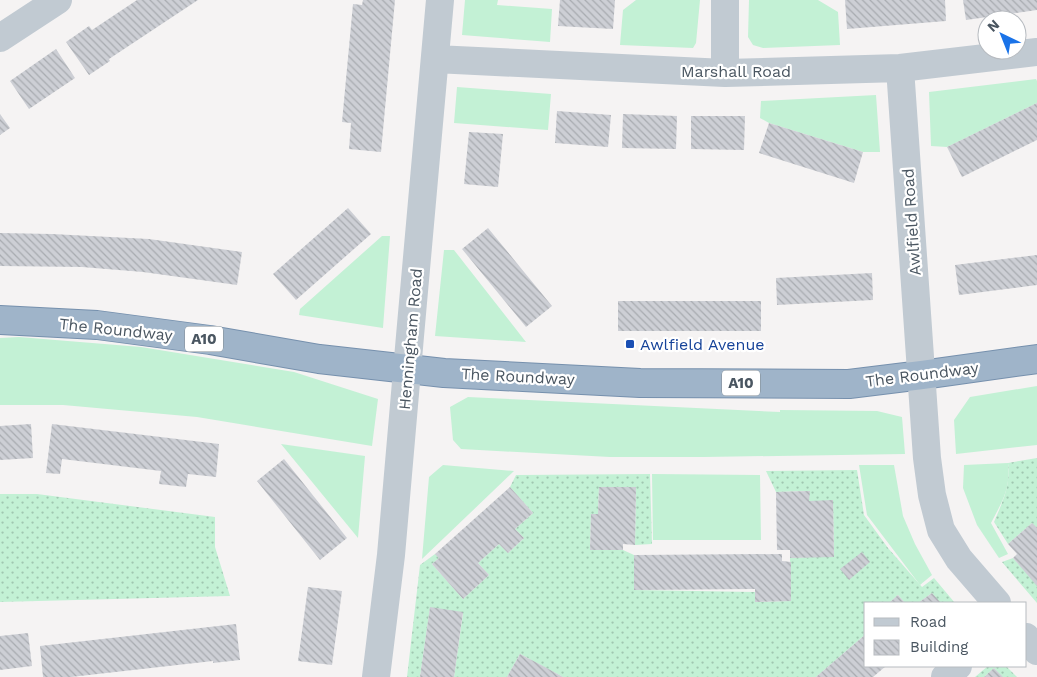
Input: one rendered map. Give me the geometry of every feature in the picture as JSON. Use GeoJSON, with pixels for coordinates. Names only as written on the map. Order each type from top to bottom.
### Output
{"type":"FeatureCollection","features":[{"type":"Feature","properties":{"kind":"highway","name":"The Roundway"},"geometry":{"type":"LineString","coordinates":[[0,320],[96,325],[210,340],[320,359],[444,373],[640,383],[849,384],[1037,359]]}},
{"type":"Feature","properties":{"kind":"street"},"geometry":{"type":"LineString","coordinates":[[0,38],[58,0]]}},
{"type":"Feature","properties":{"kind":"street","name":"Henningham Road"},"geometry":{"type":"LineString","coordinates":[[376,677],[392,555],[440,0]]}},
{"type":"Feature","properties":{"kind":"street"},"geometry":{"type":"LineString","coordinates":[[725,0],[725,73]]}},
{"type":"Feature","properties":{"kind":"street","name":"Marshall Road"},"geometry":{"type":"LineString","coordinates":[[435,60],[725,73],[900,68],[1037,52]]}},
{"type":"Feature","properties":{"kind":"street","name":"Awlfield Road"},"geometry":{"type":"LineString","coordinates":[[900,68],[922,375]]}},
{"type":"Feature","properties":{"kind":"street"},"geometry":{"type":"LineString","coordinates":[[922,375],[927,458],[932,495],[941,530],[959,560],[996,602]]}},
{"type":"Feature","properties":{"kind":"street"},"geometry":{"type":"LineString","coordinates":[[1027,638],[1037,650]]}},
{"type":"Feature","properties":{"kind":"street"},"geometry":{"type":"LineString","coordinates":[[945,677],[957,667]]}},
{"type":"Feature","properties":{"kind":"green space"},"geometry":{"type":"Polygon","coordinates":[[[465,0],[498,0],[497,5],[552,9],[550,42],[462,35],[465,0]]]}},
{"type":"Feature","properties":{"kind":"green space"},"geometry":{"type":"Polygon","coordinates":[[[636,0],[700,0],[696,43],[693,48],[620,45],[623,10],[636,0]]]}},
{"type":"Feature","properties":{"kind":"green space"},"geometry":{"type":"Polygon","coordinates":[[[749,0],[818,0],[838,12],[840,45],[763,48],[753,45],[748,37],[749,0]]]}},
{"type":"Feature","properties":{"kind":"green space"},"geometry":{"type":"Polygon","coordinates":[[[1036,79],[1037,103],[947,147],[931,146],[929,92],[1036,79]]]}},
{"type":"Feature","properties":{"kind":"green space"},"geometry":{"type":"Polygon","coordinates":[[[457,87],[551,94],[548,130],[454,123],[457,87]]]}},
{"type":"Feature","properties":{"kind":"green space"},"geometry":{"type":"Polygon","coordinates":[[[876,95],[880,152],[863,152],[769,123],[760,118],[761,101],[876,95]]]}},
{"type":"Feature","properties":{"kind":"green space"},"geometry":{"type":"Polygon","coordinates":[[[382,236],[390,236],[383,328],[299,315],[300,309],[382,236]]]}},
{"type":"Feature","properties":{"kind":"green space"},"geometry":{"type":"Polygon","coordinates":[[[444,250],[454,250],[526,342],[435,336],[444,250]]]}},
{"type":"Feature","properties":{"kind":"green space"},"geometry":{"type":"Polygon","coordinates":[[[19,337],[141,347],[294,372],[378,399],[372,446],[197,417],[63,405],[0,405],[0,338],[19,337]]]}},
{"type":"Feature","properties":{"kind":"green space"},"geometry":{"type":"Polygon","coordinates":[[[1037,386],[1037,445],[956,454],[954,420],[970,397],[1037,386]]]}},
{"type":"Feature","properties":{"kind":"green space"},"geometry":{"type":"Polygon","coordinates":[[[468,397],[780,412],[780,410],[877,411],[902,417],[905,454],[610,457],[461,449],[453,440],[450,407],[468,397]]]}},
{"type":"Feature","properties":{"kind":"green space"},"geometry":{"type":"Polygon","coordinates":[[[281,444],[365,456],[358,538],[281,444]]]}},
{"type":"Feature","properties":{"kind":"green space"},"geometry":{"type":"Polygon","coordinates":[[[1037,458],[1037,527],[1032,523],[1008,544],[994,522],[1007,486],[1008,463],[1037,458]]]}},
{"type":"Feature","properties":{"kind":"green space"},"geometry":{"type":"Polygon","coordinates":[[[1008,463],[1007,487],[991,523],[1008,554],[999,558],[977,525],[963,488],[964,465],[1008,463]]]}},
{"type":"Feature","properties":{"kind":"green space"},"geometry":{"type":"Polygon","coordinates":[[[443,465],[514,471],[422,559],[429,477],[443,465]]]}},
{"type":"Feature","properties":{"kind":"green space"},"geometry":{"type":"Polygon","coordinates":[[[859,465],[894,465],[903,516],[915,544],[932,575],[920,585],[867,515],[859,465]]]}},
{"type":"Feature","properties":{"kind":"green space"},"geometry":{"type":"Polygon","coordinates":[[[857,470],[864,515],[888,548],[922,587],[934,578],[954,602],[938,602],[932,593],[919,602],[904,602],[898,595],[890,602],[864,602],[864,636],[816,677],[563,677],[520,654],[507,677],[454,677],[463,613],[430,608],[420,677],[407,677],[420,565],[435,554],[439,558],[432,564],[463,599],[489,575],[478,563],[499,544],[508,553],[524,538],[515,529],[533,513],[510,487],[516,475],[650,474],[652,544],[635,545],[636,487],[599,487],[598,514],[591,514],[590,550],[623,550],[634,555],[634,590],[755,592],[756,602],[791,601],[790,558],[834,556],[833,501],[809,501],[809,491],[776,492],[766,471],[857,470]]]}},
{"type":"Feature","properties":{"kind":"green space"},"geometry":{"type":"Polygon","coordinates":[[[652,474],[760,475],[761,540],[653,540],[652,474]]]}},
{"type":"Feature","properties":{"kind":"green space"},"geometry":{"type":"Polygon","coordinates":[[[0,494],[37,494],[215,517],[215,547],[230,596],[0,602],[0,494]]]}},
{"type":"Feature","properties":{"kind":"green space"},"geometry":{"type":"Polygon","coordinates":[[[1013,558],[1037,584],[1037,603],[1002,562],[1013,558]]]}},
{"type":"Feature","properties":{"kind":"green space"},"geometry":{"type":"Polygon","coordinates":[[[987,667],[1007,667],[1017,677],[1002,677],[994,668],[984,677],[975,677],[987,667]]]}},
{"type":"Feature","properties":{"kind":"building"},"geometry":{"type":"Polygon","coordinates":[[[137,0],[198,0],[109,59],[110,61],[89,75],[66,42],[89,26],[92,30],[137,0]]]}},
{"type":"Feature","properties":{"kind":"building"},"geometry":{"type":"Polygon","coordinates":[[[363,0],[395,0],[381,152],[349,149],[351,123],[342,122],[353,4],[362,5],[363,0]]]}},
{"type":"Feature","properties":{"kind":"building"},"geometry":{"type":"Polygon","coordinates":[[[560,0],[615,0],[613,29],[558,26],[560,0]]]}},
{"type":"Feature","properties":{"kind":"building"},"geometry":{"type":"Polygon","coordinates":[[[845,0],[945,0],[946,21],[847,29],[845,0]]]}},
{"type":"Feature","properties":{"kind":"building"},"geometry":{"type":"Polygon","coordinates":[[[963,0],[1037,0],[1037,10],[977,10],[977,18],[966,20],[963,0]]]}},
{"type":"Feature","properties":{"kind":"building"},"geometry":{"type":"Polygon","coordinates":[[[56,49],[75,78],[29,109],[10,81],[56,49]]]}},
{"type":"Feature","properties":{"kind":"building"},"geometry":{"type":"Polygon","coordinates":[[[1037,103],[1037,140],[962,177],[947,147],[1037,103]]]}},
{"type":"Feature","properties":{"kind":"building"},"geometry":{"type":"Polygon","coordinates":[[[557,111],[611,115],[608,147],[555,143],[557,111]]]}},
{"type":"Feature","properties":{"kind":"building"},"geometry":{"type":"Polygon","coordinates":[[[0,114],[10,128],[0,135],[0,114]]]}},
{"type":"Feature","properties":{"kind":"building"},"geometry":{"type":"Polygon","coordinates":[[[623,114],[677,116],[676,149],[622,148],[623,114]]]}},
{"type":"Feature","properties":{"kind":"building"},"geometry":{"type":"Polygon","coordinates":[[[691,116],[745,116],[744,150],[691,149],[691,116]]]}},
{"type":"Feature","properties":{"kind":"building"},"geometry":{"type":"Polygon","coordinates":[[[769,123],[863,152],[854,183],[759,153],[769,123]]]}},
{"type":"Feature","properties":{"kind":"building"},"geometry":{"type":"Polygon","coordinates":[[[469,132],[503,134],[498,187],[464,184],[469,132]]]}},
{"type":"Feature","properties":{"kind":"building"},"geometry":{"type":"Polygon","coordinates":[[[348,208],[371,234],[296,300],[273,274],[348,208]]]}},
{"type":"Feature","properties":{"kind":"building"},"geometry":{"type":"Polygon","coordinates":[[[488,228],[552,306],[526,327],[462,249],[488,228]]]}},
{"type":"Feature","properties":{"kind":"building"},"geometry":{"type":"Polygon","coordinates":[[[0,233],[149,239],[242,252],[237,285],[143,272],[82,267],[0,266],[0,233]]]}},
{"type":"Feature","properties":{"kind":"building"},"geometry":{"type":"Polygon","coordinates":[[[1037,255],[1037,285],[959,295],[955,265],[1037,255]]]}},
{"type":"Feature","properties":{"kind":"building"},"geometry":{"type":"Polygon","coordinates":[[[872,273],[873,300],[777,305],[776,278],[872,273]]]}},
{"type":"Feature","properties":{"kind":"building"},"geometry":{"type":"Polygon","coordinates":[[[618,301],[761,301],[761,331],[618,331],[618,301]]]}},
{"type":"Feature","properties":{"kind":"building"},"geometry":{"type":"Polygon","coordinates":[[[31,424],[33,458],[0,460],[0,426],[31,424]]]}},
{"type":"Feature","properties":{"kind":"building"},"geometry":{"type":"Polygon","coordinates":[[[52,424],[219,444],[216,477],[188,474],[186,487],[159,484],[161,471],[62,459],[60,474],[46,473],[52,424]]]}},
{"type":"Feature","properties":{"kind":"building"},"geometry":{"type":"Polygon","coordinates":[[[284,459],[347,538],[320,560],[257,481],[284,459]]]}},
{"type":"Feature","properties":{"kind":"building"},"geometry":{"type":"Polygon","coordinates":[[[510,487],[533,513],[515,529],[524,538],[508,553],[499,544],[478,563],[489,575],[463,599],[432,564],[439,558],[435,554],[510,487]]]}},
{"type":"Feature","properties":{"kind":"building"},"geometry":{"type":"Polygon","coordinates":[[[599,487],[636,487],[635,545],[623,544],[623,550],[590,550],[591,514],[598,514],[599,487]]]}},
{"type":"Feature","properties":{"kind":"building"},"geometry":{"type":"Polygon","coordinates":[[[810,491],[809,501],[833,500],[834,557],[790,558],[790,550],[777,550],[776,492],[810,491]]]}},
{"type":"Feature","properties":{"kind":"building"},"geometry":{"type":"Polygon","coordinates":[[[1032,523],[1037,527],[1037,586],[1013,558],[1017,554],[1008,544],[1032,523]]]}},
{"type":"Feature","properties":{"kind":"building"},"geometry":{"type":"Polygon","coordinates":[[[862,552],[870,562],[849,580],[840,569],[862,552]]]}},
{"type":"Feature","properties":{"kind":"building"},"geometry":{"type":"Polygon","coordinates":[[[782,554],[782,561],[791,562],[791,601],[755,602],[755,589],[634,590],[634,555],[782,554]]]}},
{"type":"Feature","properties":{"kind":"building"},"geometry":{"type":"Polygon","coordinates":[[[308,587],[342,591],[332,665],[298,661],[308,587]]]}},
{"type":"Feature","properties":{"kind":"building"},"geometry":{"type":"Polygon","coordinates":[[[932,593],[940,602],[919,602],[932,593]]]}},
{"type":"Feature","properties":{"kind":"building"},"geometry":{"type":"Polygon","coordinates":[[[898,595],[904,602],[890,602],[898,595]]]}},
{"type":"Feature","properties":{"kind":"building"},"geometry":{"type":"Polygon","coordinates":[[[430,607],[463,612],[454,677],[420,677],[430,607]]]}},
{"type":"Feature","properties":{"kind":"building"},"geometry":{"type":"Polygon","coordinates":[[[236,624],[240,660],[213,663],[213,661],[71,677],[43,677],[40,646],[236,624]]]}},
{"type":"Feature","properties":{"kind":"building"},"geometry":{"type":"Polygon","coordinates":[[[28,633],[32,666],[0,670],[0,636],[28,633]]]}},
{"type":"Feature","properties":{"kind":"building"},"geometry":{"type":"Polygon","coordinates":[[[864,636],[864,667],[885,667],[873,677],[816,677],[864,636]]]}},
{"type":"Feature","properties":{"kind":"building"},"geometry":{"type":"Polygon","coordinates":[[[520,654],[543,666],[563,677],[507,677],[520,654]]]}},
{"type":"Feature","properties":{"kind":"building"},"geometry":{"type":"Polygon","coordinates":[[[994,668],[1003,677],[984,677],[994,668]]]}},
{"type":"Feature","properties":{"kind":"place","name":"Awlfield Avenue"},"geometry":{"type":"Point","coordinates":[630,344]}}]}
